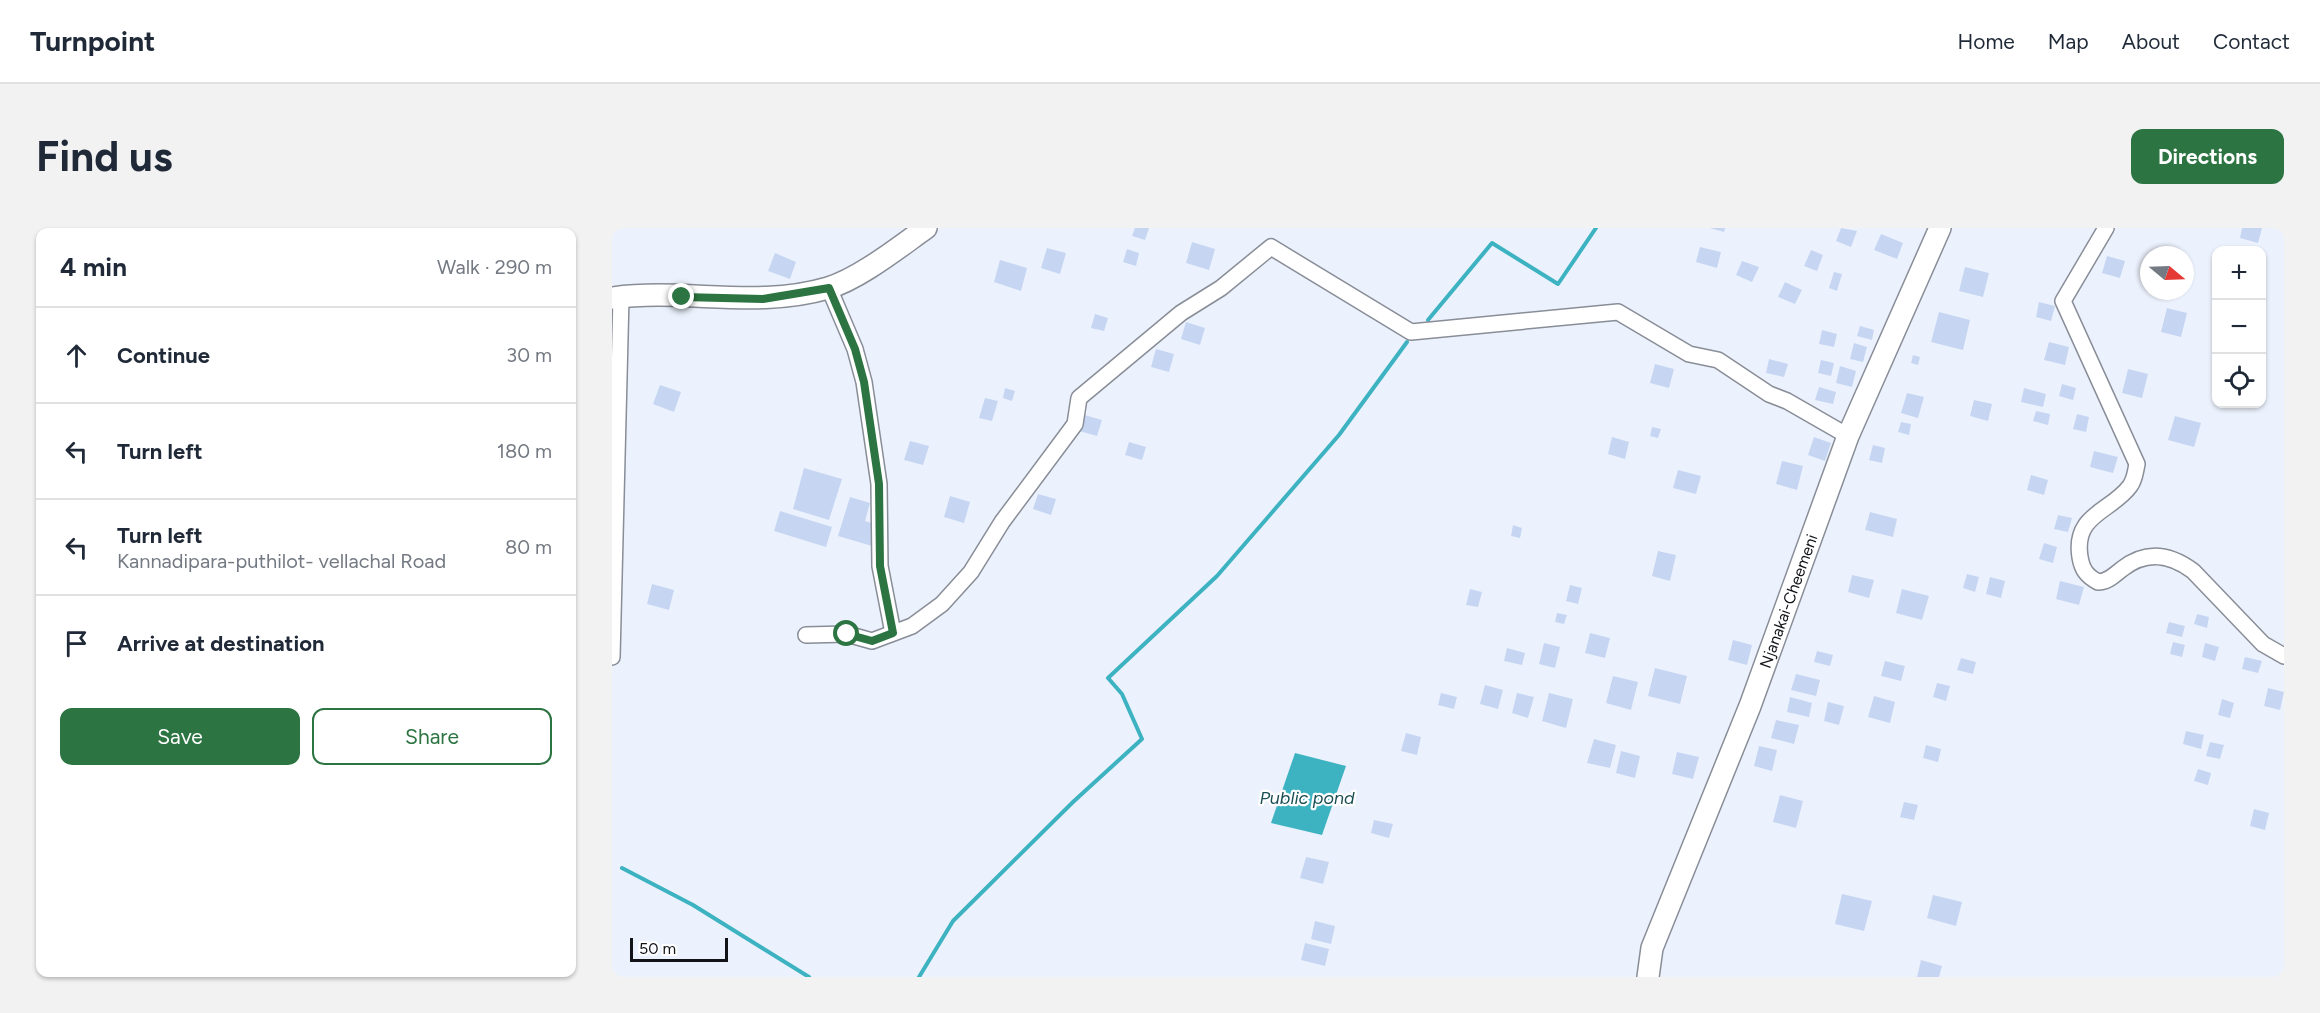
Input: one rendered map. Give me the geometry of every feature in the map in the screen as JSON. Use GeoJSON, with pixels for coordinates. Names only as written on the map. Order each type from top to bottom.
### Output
{"type":"FeatureCollection","features":[{"type":"Feature","properties":{"kind":"main road"},"geometry":{"type":"LineString","coordinates":[[617,297],[763,299],[829,288],[873,264],[926,228]]}},
{"type":"Feature","properties":{"kind":"main road","name":"Njanakai-Cheemeni"},"geometry":{"type":"LineString","coordinates":[[1648,977],[1652,948],[1750,706],[1848,436],[1940,228]]}},
{"type":"Feature","properties":{"kind":"street"},"geometry":{"type":"LineString","coordinates":[[2106,228],[2063,301],[2136,464],[2134,480],[2128,489],[2098,511],[2084,528],[2078,546],[2082,568],[2098,582],[2105,582],[2132,561],[2145,555],[2181,562],[2193,571],[2264,644],[2284,656]]}},
{"type":"Feature","properties":{"kind":"street"},"geometry":{"type":"LineString","coordinates":[[806,635],[847,634],[872,641],[912,626],[942,604],[971,573],[1002,522],[1075,424],[1079,398],[1181,314],[1221,288],[1271,247],[1411,332],[1618,312],[1689,354],[1718,360],[1769,394],[1787,401],[1848,436]]}},
{"type":"Feature","properties":{"kind":"street"},"geometry":{"type":"LineString","coordinates":[[829,288],[855,349],[864,382],[879,484],[880,566],[893,633]]}},
{"type":"Feature","properties":{"kind":"street"},"geometry":{"type":"LineString","coordinates":[[612,657],[617,297]]}},
{"type":"Feature","properties":{"kind":"water","name":"Public pond"},"geometry":{"type":"Polygon","coordinates":[[[1295,753],[1346,766],[1322,835],[1271,823],[1295,753]]]}},
{"type":"Feature","properties":{"kind":"building"},"geometry":{"type":"Polygon","coordinates":[[[1135,228],[1149,228],[1145,240],[1132,236],[1135,228]]]}},
{"type":"Feature","properties":{"kind":"building"},"geometry":{"type":"Polygon","coordinates":[[[1710,228],[1725,228],[1724,232],[1710,228]]]}},
{"type":"Feature","properties":{"kind":"building"},"geometry":{"type":"Polygon","coordinates":[[[1841,228],[1857,231],[1851,247],[1836,241],[1841,228]]]}},
{"type":"Feature","properties":{"kind":"building"},"geometry":{"type":"Polygon","coordinates":[[[2242,228],[2262,228],[2258,243],[2240,238],[2242,228]]]}},
{"type":"Feature","properties":{"kind":"building"},"geometry":{"type":"Polygon","coordinates":[[[1881,234],[1903,243],[1897,259],[1874,250],[1881,234]]]}},
{"type":"Feature","properties":{"kind":"building"},"geometry":{"type":"Polygon","coordinates":[[[1192,242],[1215,249],[1209,270],[1186,263],[1192,242]]]}},
{"type":"Feature","properties":{"kind":"building"},"geometry":{"type":"Polygon","coordinates":[[[1700,247],[1721,252],[1717,268],[1696,262],[1700,247]]]}},
{"type":"Feature","properties":{"kind":"building"},"geometry":{"type":"Polygon","coordinates":[[[1047,248],[1066,253],[1060,274],[1041,268],[1047,248]]]}},
{"type":"Feature","properties":{"kind":"building"},"geometry":{"type":"Polygon","coordinates":[[[1127,249],[1139,253],[1136,266],[1123,262],[1127,249]]]}},
{"type":"Feature","properties":{"kind":"building"},"geometry":{"type":"Polygon","coordinates":[[[1811,250],[1823,255],[1817,271],[1804,266],[1811,250]]]}},
{"type":"Feature","properties":{"kind":"building"},"geometry":{"type":"Polygon","coordinates":[[[775,253],[796,262],[790,279],[768,271],[775,253]]]}},
{"type":"Feature","properties":{"kind":"building"},"geometry":{"type":"Polygon","coordinates":[[[2107,256],[2125,261],[2120,278],[2102,273],[2107,256]]]}},
{"type":"Feature","properties":{"kind":"building"},"geometry":{"type":"Polygon","coordinates":[[[1000,260],[1027,268],[1021,291],[994,282],[1000,260]]]}},
{"type":"Feature","properties":{"kind":"building"},"geometry":{"type":"Polygon","coordinates":[[[1742,261],[1759,267],[1752,282],[1736,275],[1742,261]]]}},
{"type":"Feature","properties":{"kind":"building"},"geometry":{"type":"Polygon","coordinates":[[[1965,267],[1989,273],[1983,297],[1959,291],[1965,267]]]}},
{"type":"Feature","properties":{"kind":"building"},"geometry":{"type":"Polygon","coordinates":[[[1834,272],[1842,274],[1837,291],[1829,288],[1834,272]]]}},
{"type":"Feature","properties":{"kind":"building"},"geometry":{"type":"Polygon","coordinates":[[[1785,282],[1802,290],[1795,304],[1778,297],[1785,282]]]}},
{"type":"Feature","properties":{"kind":"building"},"geometry":{"type":"Polygon","coordinates":[[[2039,302],[2055,306],[2051,321],[2036,317],[2039,302]]]}},
{"type":"Feature","properties":{"kind":"building"},"geometry":{"type":"Polygon","coordinates":[[[2167,308],[2187,313],[2181,337],[2161,332],[2167,308]]]}},
{"type":"Feature","properties":{"kind":"building"},"geometry":{"type":"Polygon","coordinates":[[[1939,312],[1970,320],[1963,350],[1931,342],[1939,312]]]}},
{"type":"Feature","properties":{"kind":"building"},"geometry":{"type":"Polygon","coordinates":[[[1095,314],[1108,318],[1104,331],[1091,328],[1095,314]]]}},
{"type":"Feature","properties":{"kind":"building"},"geometry":{"type":"Polygon","coordinates":[[[1186,322],[1205,328],[1200,345],[1181,339],[1186,322]]]}},
{"type":"Feature","properties":{"kind":"building"},"geometry":{"type":"Polygon","coordinates":[[[1860,326],[1874,330],[1872,340],[1857,336],[1860,326]]]}},
{"type":"Feature","properties":{"kind":"building"},"geometry":{"type":"Polygon","coordinates":[[[1822,330],[1837,334],[1834,347],[1819,344],[1822,330]]]}},
{"type":"Feature","properties":{"kind":"building"},"geometry":{"type":"Polygon","coordinates":[[[2049,342],[2069,347],[2065,365],[2044,360],[2049,342]]]}},
{"type":"Feature","properties":{"kind":"building"},"geometry":{"type":"Polygon","coordinates":[[[1854,343],[1867,347],[1863,362],[1850,359],[1854,343]]]}},
{"type":"Feature","properties":{"kind":"building"},"geometry":{"type":"Polygon","coordinates":[[[1156,349],[1174,354],[1169,372],[1151,367],[1156,349]]]}},
{"type":"Feature","properties":{"kind":"building"},"geometry":{"type":"Polygon","coordinates":[[[1913,355],[1920,357],[1918,365],[1911,363],[1913,355]]]}},
{"type":"Feature","properties":{"kind":"building"},"geometry":{"type":"Polygon","coordinates":[[[1769,359],[1788,364],[1784,377],[1766,373],[1769,359]]]}},
{"type":"Feature","properties":{"kind":"building"},"geometry":{"type":"Polygon","coordinates":[[[1821,360],[1834,363],[1831,376],[1818,373],[1821,360]]]}},
{"type":"Feature","properties":{"kind":"building"},"geometry":{"type":"Polygon","coordinates":[[[1655,364],[1674,369],[1669,388],[1650,383],[1655,364]]]}},
{"type":"Feature","properties":{"kind":"building"},"geometry":{"type":"Polygon","coordinates":[[[1840,366],[1856,371],[1852,387],[1836,383],[1840,366]]]}},
{"type":"Feature","properties":{"kind":"building"},"geometry":{"type":"Polygon","coordinates":[[[2128,369],[2148,374],[2142,398],[2122,393],[2128,369]]]}},
{"type":"Feature","properties":{"kind":"building"},"geometry":{"type":"Polygon","coordinates":[[[2062,384],[2076,388],[2073,400],[2059,396],[2062,384]]]}},
{"type":"Feature","properties":{"kind":"building"},"geometry":{"type":"Polygon","coordinates":[[[660,385],[681,392],[674,412],[653,404],[660,385]]]}},
{"type":"Feature","properties":{"kind":"building"},"geometry":{"type":"Polygon","coordinates":[[[1819,387],[1836,392],[1833,404],[1815,400],[1819,387]]]}},
{"type":"Feature","properties":{"kind":"building"},"geometry":{"type":"Polygon","coordinates":[[[1005,388],[1015,391],[1012,401],[1003,398],[1005,388]]]}},
{"type":"Feature","properties":{"kind":"building"},"geometry":{"type":"Polygon","coordinates":[[[2024,388],[2046,394],[2043,407],[2021,402],[2024,388]]]}},
{"type":"Feature","properties":{"kind":"building"},"geometry":{"type":"Polygon","coordinates":[[[1907,393],[1924,397],[1918,418],[1901,413],[1907,393]]]}},
{"type":"Feature","properties":{"kind":"building"},"geometry":{"type":"Polygon","coordinates":[[[985,398],[998,401],[992,421],[979,418],[985,398]]]}},
{"type":"Feature","properties":{"kind":"building"},"geometry":{"type":"Polygon","coordinates":[[[1974,400],[1992,404],[1988,421],[1970,416],[1974,400]]]}},
{"type":"Feature","properties":{"kind":"building"},"geometry":{"type":"Polygon","coordinates":[[[2036,411],[2050,414],[2048,425],[2033,421],[2036,411]]]}},
{"type":"Feature","properties":{"kind":"building"},"geometry":{"type":"Polygon","coordinates":[[[1081,414],[1102,420],[1097,436],[1076,430],[1081,414]]]}},
{"type":"Feature","properties":{"kind":"building"},"geometry":{"type":"Polygon","coordinates":[[[2077,414],[2089,417],[2086,432],[2073,429],[2077,414]]]}},
{"type":"Feature","properties":{"kind":"building"},"geometry":{"type":"Polygon","coordinates":[[[2175,416],[2201,423],[2194,447],[2168,440],[2175,416]]]}},
{"type":"Feature","properties":{"kind":"building"},"geometry":{"type":"Polygon","coordinates":[[[1901,422],[1911,424],[1909,435],[1898,432],[1901,422]]]}},
{"type":"Feature","properties":{"kind":"building"},"geometry":{"type":"Polygon","coordinates":[[[1652,427],[1661,429],[1658,438],[1650,436],[1652,427]]]}},
{"type":"Feature","properties":{"kind":"building"},"geometry":{"type":"Polygon","coordinates":[[[1612,437],[1629,442],[1625,459],[1608,454],[1612,437]]]}},
{"type":"Feature","properties":{"kind":"building"},"geometry":{"type":"Polygon","coordinates":[[[1814,437],[1831,443],[1825,461],[1808,455],[1814,437]]]}},
{"type":"Feature","properties":{"kind":"building"},"geometry":{"type":"Polygon","coordinates":[[[910,441],[929,446],[923,465],[904,460],[910,441]]]}},
{"type":"Feature","properties":{"kind":"building"},"geometry":{"type":"Polygon","coordinates":[[[1129,442],[1146,447],[1142,460],[1125,455],[1129,442]]]}},
{"type":"Feature","properties":{"kind":"building"},"geometry":{"type":"Polygon","coordinates":[[[1873,445],[1885,448],[1882,463],[1869,460],[1873,445]]]}},
{"type":"Feature","properties":{"kind":"building"},"geometry":{"type":"Polygon","coordinates":[[[2094,451],[2118,457],[2113,473],[2090,467],[2094,451]]]}},
{"type":"Feature","properties":{"kind":"building"},"geometry":{"type":"Polygon","coordinates":[[[1782,461],[1803,466],[1797,490],[1776,484],[1782,461]]]}},
{"type":"Feature","properties":{"kind":"building"},"geometry":{"type":"Polygon","coordinates":[[[804,468],[842,479],[829,520],[793,509],[804,468]]]}},
{"type":"Feature","properties":{"kind":"building"},"geometry":{"type":"Polygon","coordinates":[[[1678,470],[1701,476],[1696,494],[1673,488],[1678,470]]]}},
{"type":"Feature","properties":{"kind":"building"},"geometry":{"type":"Polygon","coordinates":[[[2031,475],[2048,480],[2044,495],[2027,490],[2031,475]]]}},
{"type":"Feature","properties":{"kind":"building"},"geometry":{"type":"Polygon","coordinates":[[[1038,494],[1056,499],[1051,515],[1033,509],[1038,494]]]}},
{"type":"Feature","properties":{"kind":"building"},"geometry":{"type":"Polygon","coordinates":[[[950,496],[970,502],[964,523],[944,517],[950,496]]]}},
{"type":"Feature","properties":{"kind":"building"},"geometry":{"type":"Polygon","coordinates":[[[850,497],[870,503],[865,521],[878,525],[872,546],[838,536],[850,497]]]}},
{"type":"Feature","properties":{"kind":"building"},"geometry":{"type":"Polygon","coordinates":[[[780,511],[832,527],[826,547],[774,531],[780,511]]]}},
{"type":"Feature","properties":{"kind":"building"},"geometry":{"type":"Polygon","coordinates":[[[1870,512],[1897,519],[1893,537],[1865,530],[1870,512]]]}},
{"type":"Feature","properties":{"kind":"building"},"geometry":{"type":"Polygon","coordinates":[[[2058,515],[2072,518],[2068,532],[2054,529],[2058,515]]]}},
{"type":"Feature","properties":{"kind":"building"},"geometry":{"type":"Polygon","coordinates":[[[1513,525],[1522,528],[1520,538],[1511,536],[1513,525]]]}},
{"type":"Feature","properties":{"kind":"building"},"geometry":{"type":"Polygon","coordinates":[[[2044,543],[2057,547],[2053,563],[2039,559],[2044,543]]]}},
{"type":"Feature","properties":{"kind":"building"},"geometry":{"type":"Polygon","coordinates":[[[1658,551],[1676,555],[1670,581],[1652,576],[1658,551]]]}},
{"type":"Feature","properties":{"kind":"building"},"geometry":{"type":"Polygon","coordinates":[[[1967,574],[1979,577],[1975,592],[1963,588],[1967,574]]]}},
{"type":"Feature","properties":{"kind":"building"},"geometry":{"type":"Polygon","coordinates":[[[1852,575],[1874,580],[1869,598],[1848,592],[1852,575]]]}},
{"type":"Feature","properties":{"kind":"building"},"geometry":{"type":"Polygon","coordinates":[[[1990,577],[2005,581],[2001,598],[1986,594],[1990,577]]]}},
{"type":"Feature","properties":{"kind":"building"},"geometry":{"type":"Polygon","coordinates":[[[2060,581],[2084,587],[2079,605],[2056,599],[2060,581]]]}},
{"type":"Feature","properties":{"kind":"building"},"geometry":{"type":"Polygon","coordinates":[[[652,584],[674,590],[669,610],[647,604],[652,584]]]}},
{"type":"Feature","properties":{"kind":"building"},"geometry":{"type":"Polygon","coordinates":[[[1570,585],[1582,588],[1578,604],[1566,601],[1570,585]]]}},
{"type":"Feature","properties":{"kind":"building"},"geometry":{"type":"Polygon","coordinates":[[[1470,589],[1482,592],[1478,607],[1466,605],[1470,589]]]}},
{"type":"Feature","properties":{"kind":"building"},"geometry":{"type":"Polygon","coordinates":[[[1902,589],[1929,596],[1922,620],[1896,613],[1902,589]]]}},
{"type":"Feature","properties":{"kind":"building"},"geometry":{"type":"Polygon","coordinates":[[[1557,613],[1567,615],[1564,624],[1555,622],[1557,613]]]}},
{"type":"Feature","properties":{"kind":"building"},"geometry":{"type":"Polygon","coordinates":[[[2197,614],[2209,617],[2207,628],[2194,624],[2197,614]]]}},
{"type":"Feature","properties":{"kind":"building"},"geometry":{"type":"Polygon","coordinates":[[[2169,622],[2185,626],[2182,637],[2166,633],[2169,622]]]}},
{"type":"Feature","properties":{"kind":"building"},"geometry":{"type":"Polygon","coordinates":[[[1590,633],[1610,638],[1605,658],[1585,653],[1590,633]]]}},
{"type":"Feature","properties":{"kind":"building"},"geometry":{"type":"Polygon","coordinates":[[[1733,640],[1752,645],[1747,665],[1728,660],[1733,640]]]}},
{"type":"Feature","properties":{"kind":"building"},"geometry":{"type":"Polygon","coordinates":[[[2173,642],[2185,645],[2182,657],[2170,654],[2173,642]]]}},
{"type":"Feature","properties":{"kind":"building"},"geometry":{"type":"Polygon","coordinates":[[[1544,643],[1560,647],[1555,668],[1539,664],[1544,643]]]}},
{"type":"Feature","properties":{"kind":"building"},"geometry":{"type":"Polygon","coordinates":[[[2205,643],[2219,647],[2215,661],[2202,657],[2205,643]]]}},
{"type":"Feature","properties":{"kind":"building"},"geometry":{"type":"Polygon","coordinates":[[[1507,648],[1525,653],[1522,665],[1504,661],[1507,648]]]}},
{"type":"Feature","properties":{"kind":"building"},"geometry":{"type":"Polygon","coordinates":[[[1817,651],[1833,655],[1830,666],[1814,662],[1817,651]]]}},
{"type":"Feature","properties":{"kind":"building"},"geometry":{"type":"Polygon","coordinates":[[[2245,657],[2262,661],[2258,673],[2242,669],[2245,657]]]}},
{"type":"Feature","properties":{"kind":"building"},"geometry":{"type":"Polygon","coordinates":[[[1961,658],[1976,662],[1973,674],[1957,670],[1961,658]]]}},
{"type":"Feature","properties":{"kind":"building"},"geometry":{"type":"Polygon","coordinates":[[[1885,661],[1905,666],[1901,681],[1881,676],[1885,661]]]}},
{"type":"Feature","properties":{"kind":"building"},"geometry":{"type":"Polygon","coordinates":[[[1655,668],[1687,676],[1680,704],[1648,696],[1655,668]]]}},
{"type":"Feature","properties":{"kind":"building"},"geometry":{"type":"Polygon","coordinates":[[[1796,674],[1820,680],[1816,696],[1791,690],[1796,674]]]}},
{"type":"Feature","properties":{"kind":"building"},"geometry":{"type":"Polygon","coordinates":[[[1613,676],[1638,682],[1631,710],[1606,703],[1613,676]]]}},
{"type":"Feature","properties":{"kind":"building"},"geometry":{"type":"Polygon","coordinates":[[[1937,683],[1950,686],[1946,701],[1933,697],[1937,683]]]}},
{"type":"Feature","properties":{"kind":"building"},"geometry":{"type":"Polygon","coordinates":[[[1485,685],[1503,690],[1498,709],[1480,704],[1485,685]]]}},
{"type":"Feature","properties":{"kind":"building"},"geometry":{"type":"Polygon","coordinates":[[[2268,688],[2284,692],[2280,710],[2264,706],[2268,688]]]}},
{"type":"Feature","properties":{"kind":"building"},"geometry":{"type":"Polygon","coordinates":[[[1441,693],[1457,697],[1454,709],[1438,705],[1441,693]]]}},
{"type":"Feature","properties":{"kind":"building"},"geometry":{"type":"Polygon","coordinates":[[[1517,693],[1534,697],[1528,718],[1512,713],[1517,693]]]}},
{"type":"Feature","properties":{"kind":"building"},"geometry":{"type":"Polygon","coordinates":[[[1549,693],[1573,699],[1566,728],[1542,721],[1549,693]]]}},
{"type":"Feature","properties":{"kind":"building"},"geometry":{"type":"Polygon","coordinates":[[[1874,696],[1895,702],[1890,723],[1868,717],[1874,696]]]}},
{"type":"Feature","properties":{"kind":"building"},"geometry":{"type":"Polygon","coordinates":[[[1790,697],[1812,703],[1809,717],[1787,712],[1790,697]]]}},
{"type":"Feature","properties":{"kind":"building"},"geometry":{"type":"Polygon","coordinates":[[[2222,699],[2234,703],[2230,718],[2218,715],[2222,699]]]}},
{"type":"Feature","properties":{"kind":"building"},"geometry":{"type":"Polygon","coordinates":[[[1828,702],[1844,706],[1839,725],[1824,721],[1828,702]]]}},
{"type":"Feature","properties":{"kind":"building"},"geometry":{"type":"Polygon","coordinates":[[[1776,720],[1799,725],[1794,744],[1771,738],[1776,720]]]}},
{"type":"Feature","properties":{"kind":"building"},"geometry":{"type":"Polygon","coordinates":[[[2186,731],[2204,735],[2201,749],[2183,744],[2186,731]]]}},
{"type":"Feature","properties":{"kind":"building"},"geometry":{"type":"Polygon","coordinates":[[[1406,733],[1421,737],[1417,755],[1401,751],[1406,733]]]}},
{"type":"Feature","properties":{"kind":"building"},"geometry":{"type":"Polygon","coordinates":[[[1594,739],[1616,745],[1610,768],[1587,763],[1594,739]]]}},
{"type":"Feature","properties":{"kind":"building"},"geometry":{"type":"Polygon","coordinates":[[[2210,742],[2224,745],[2220,759],[2206,756],[2210,742]]]}},
{"type":"Feature","properties":{"kind":"building"},"geometry":{"type":"Polygon","coordinates":[[[1926,745],[1941,749],[1938,762],[1923,758],[1926,745]]]}},
{"type":"Feature","properties":{"kind":"building"},"geometry":{"type":"Polygon","coordinates":[[[1759,746],[1777,750],[1772,771],[1754,766],[1759,746]]]}},
{"type":"Feature","properties":{"kind":"building"},"geometry":{"type":"Polygon","coordinates":[[[1621,751],[1640,756],[1635,778],[1616,773],[1621,751]]]}},
{"type":"Feature","properties":{"kind":"building"},"geometry":{"type":"Polygon","coordinates":[[[1677,752],[1699,757],[1693,779],[1672,774],[1677,752]]]}},
{"type":"Feature","properties":{"kind":"building"},"geometry":{"type":"Polygon","coordinates":[[[2198,769],[2211,773],[2208,785],[2194,781],[2198,769]]]}},
{"type":"Feature","properties":{"kind":"building"},"geometry":{"type":"Polygon","coordinates":[[[1780,795],[1803,801],[1796,828],[1773,822],[1780,795]]]}},
{"type":"Feature","properties":{"kind":"building"},"geometry":{"type":"Polygon","coordinates":[[[1904,802],[1918,805],[1914,820],[1900,817],[1904,802]]]}},
{"type":"Feature","properties":{"kind":"building"},"geometry":{"type":"Polygon","coordinates":[[[2254,809],[2269,813],[2265,830],[2250,826],[2254,809]]]}},
{"type":"Feature","properties":{"kind":"building"},"geometry":{"type":"Polygon","coordinates":[[[1374,820],[1393,824],[1389,838],[1371,833],[1374,820]]]}},
{"type":"Feature","properties":{"kind":"building"},"geometry":{"type":"Polygon","coordinates":[[[1306,857],[1329,862],[1323,884],[1300,878],[1306,857]]]}},
{"type":"Feature","properties":{"kind":"building"},"geometry":{"type":"Polygon","coordinates":[[[1842,894],[1872,901],[1864,931],[1835,924],[1842,894]]]}},
{"type":"Feature","properties":{"kind":"building"},"geometry":{"type":"Polygon","coordinates":[[[1933,895],[1962,902],[1956,926],[1927,918],[1933,895]]]}},
{"type":"Feature","properties":{"kind":"building"},"geometry":{"type":"Polygon","coordinates":[[[1315,921],[1335,926],[1331,944],[1311,939],[1315,921]]]}},
{"type":"Feature","properties":{"kind":"building"},"geometry":{"type":"Polygon","coordinates":[[[1305,943],[1329,949],[1325,966],[1301,960],[1305,943]]]}},
{"type":"Feature","properties":{"kind":"building"},"geometry":{"type":"Polygon","coordinates":[[[1921,960],[1942,966],[1939,977],[1917,977],[1921,960]]]}},
{"type":"Feature","properties":{"kind":"waterway"},"geometry":{"type":"LineString","coordinates":[[1428,320],[1492,243],[1558,284],[1596,228]]}},
{"type":"Feature","properties":{"kind":"waterway"},"geometry":{"type":"LineString","coordinates":[[919,977],[953,921],[1073,802],[1142,739],[1122,694],[1108,678],[1217,576],[1339,435],[1407,342]]}},
{"type":"Feature","properties":{"kind":"waterway"},"geometry":{"type":"LineString","coordinates":[[622,868],[693,905],[809,977]]}},
{"type":"Feature","properties":{"kind":"route"},"geometry":{"type":"LineString","coordinates":[[682,297],[763,299],[829,288],[855,349],[864,382],[879,484],[880,566],[893,633],[872,641],[847,634]]}}]}
